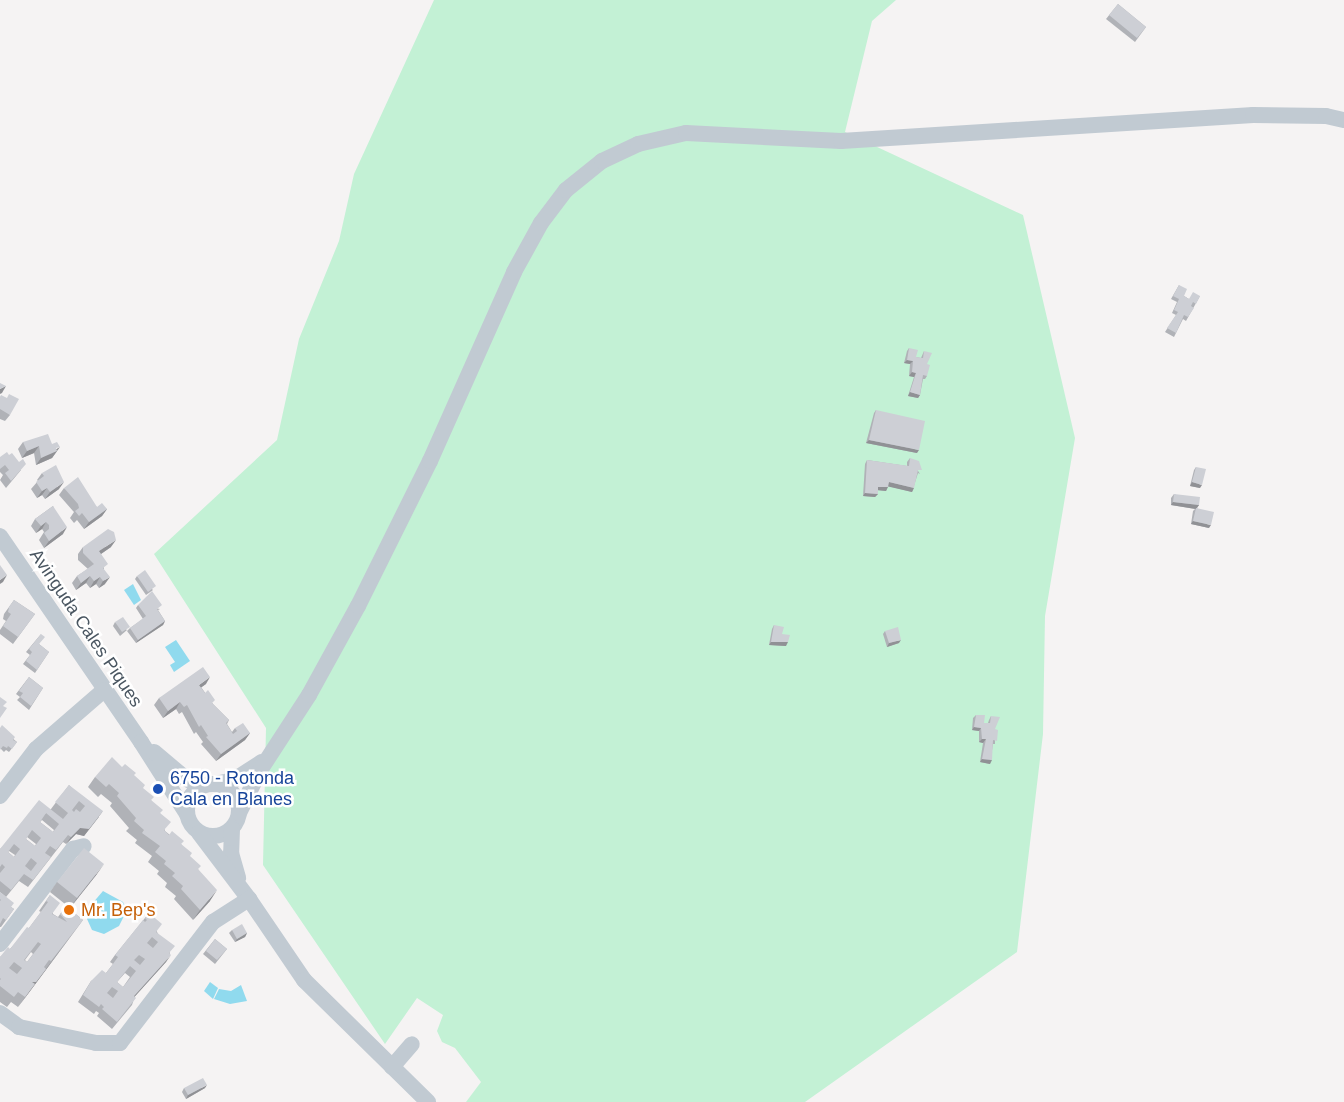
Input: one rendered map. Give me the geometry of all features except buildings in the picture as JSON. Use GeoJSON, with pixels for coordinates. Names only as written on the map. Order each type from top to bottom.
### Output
{"type":"FeatureCollection","features":[{"type":"Feature","properties":{"kind":"street"},"geometry":{"type":"LineString","coordinates":[[245,893],[231,853],[232,829],[239,813],[267,758],[309,695],[358,606],[430,461],[514,272],[541,223],[566,190],[602,161],[638,144],[686,133],[841,141],[1253,115],[1326,116],[1344,120]]}},
{"type":"Feature","properties":{"kind":"street","name":"Avinguda Cales Piques"},"geometry":{"type":"LineString","coordinates":[[0,536],[141,742],[187,814]]}},
{"type":"Feature","properties":{"kind":"street"},"geometry":{"type":"LineString","coordinates":[[0,796],[36,749],[104,690]]}},
{"type":"Feature","properties":{"kind":"street","name":"Avinguda Cales Piques"},"geometry":{"type":"LineString","coordinates":[[141,742],[185,778],[208,786]]}},
{"type":"Feature","properties":{"kind":"street"},"geometry":{"type":"LineString","coordinates":[[267,758],[234,780],[208,786],[191,796],[187,814],[191,825],[245,893],[304,980],[428,1102]]}},
{"type":"Feature","properties":{"kind":"street"},"geometry":{"type":"LineString","coordinates":[[208,786],[232,792],[239,806],[239,813]]}},
{"type":"Feature","properties":{"kind":"street"},"geometry":{"type":"LineString","coordinates":[[199,833],[212,837],[222,835],[232,829]]}},
{"type":"Feature","properties":{"kind":"street"},"geometry":{"type":"LineString","coordinates":[[0,944],[73,849],[84,846]]}},
{"type":"Feature","properties":{"kind":"street"},"geometry":{"type":"LineString","coordinates":[[0,1013],[19,1027],[96,1043],[120,1043],[213,922],[245,893]]}},
{"type":"Feature","properties":{"kind":"street"},"geometry":{"type":"LineString","coordinates":[[392,1067],[412,1044]]}},
{"type":"Feature","properties":{"kind":"green space"},"geometry":{"type":"Polygon","coordinates":[[[434,0],[896,0],[872,21],[845,132],[1023,215],[1075,438],[1045,616],[1043,734],[1017,952],[805,1102],[466,1102],[481,1082],[455,1048],[442,1042],[437,1031],[443,1015],[417,998],[385,1044],[263,865],[266,728],[154,554],[277,440],[299,339],[339,241],[354,174],[434,0]]]}},
{"type":"Feature","properties":{"kind":"water"},"geometry":{"type":"Polygon","coordinates":[[[133,584],[141,600],[134,605],[124,590],[133,584]]]}},
{"type":"Feature","properties":{"kind":"water"},"geometry":{"type":"Polygon","coordinates":[[[176,640],[190,661],[174,672],[170,665],[175,662],[165,647],[176,640]]]}},
{"type":"Feature","properties":{"kind":"water"},"geometry":{"type":"Polygon","coordinates":[[[103,891],[123,902],[127,910],[119,926],[104,934],[92,930],[87,919],[91,905],[103,891]]]}},
{"type":"Feature","properties":{"kind":"water"},"geometry":{"type":"Polygon","coordinates":[[[210,982],[218,988],[213,999],[204,991],[210,982]]]}},
{"type":"Feature","properties":{"kind":"water"},"geometry":{"type":"Polygon","coordinates":[[[241,985],[247,1001],[230,1004],[214,999],[219,989],[231,991],[241,985]]]}},
{"type":"Feature","properties":{"kind":"place","name":"6750 - Rotonda Cala en Blanes"},"geometry":{"type":"Point","coordinates":[158,789]}},
{"type":"Feature","properties":{"kind":"place","name":"Mr. Bep's"},"geometry":{"type":"Point","coordinates":[69,910]}}]}
